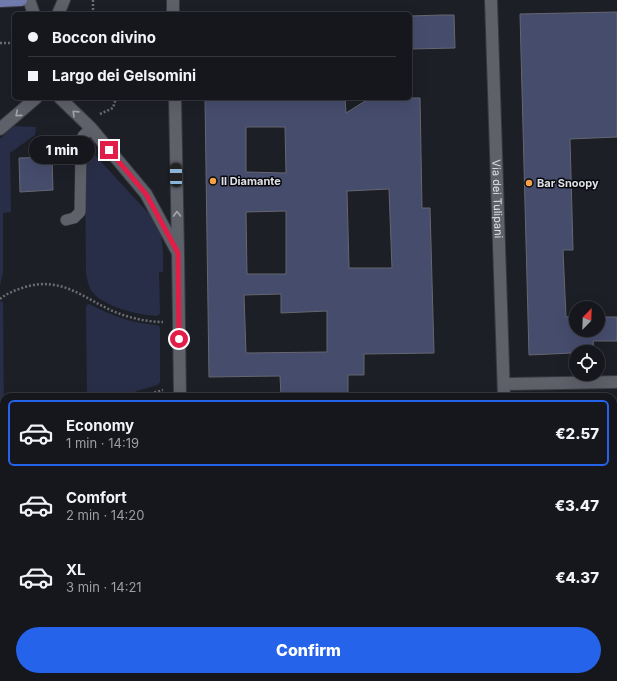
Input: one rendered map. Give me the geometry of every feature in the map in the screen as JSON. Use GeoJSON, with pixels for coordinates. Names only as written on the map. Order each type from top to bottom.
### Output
{"type":"FeatureCollection","features":[{"type":"Feature","properties":{"kind":"main road"},"geometry":{"type":"LineString","coordinates":[[0,1],[21,0]]}},
{"type":"Feature","properties":{"kind":"street"},"geometry":{"type":"LineString","coordinates":[[29,0],[33,12]]}},
{"type":"Feature","properties":{"kind":"street"},"geometry":{"type":"LineString","coordinates":[[59,12],[64,0]]}},
{"type":"Feature","properties":{"kind":"street"},"geometry":{"type":"LineString","coordinates":[[173,0],[173,12]]}},
{"type":"Feature","properties":{"kind":"street","name":"Via dei Tulipani"},"geometry":{"type":"LineString","coordinates":[[491,0],[504,393]]}},
{"type":"Feature","properties":{"kind":"street"},"geometry":{"type":"LineString","coordinates":[[0,129],[34,100]]}},
{"type":"Feature","properties":{"kind":"street"},"geometry":{"type":"LineString","coordinates":[[62,100],[91,128],[146,194],[178,253]]}},
{"type":"Feature","properties":{"kind":"street"},"geometry":{"type":"LineString","coordinates":[[175,100],[180,393]]}},
{"type":"Feature","properties":{"kind":"street"},"geometry":{"type":"LineString","coordinates":[[504,384],[617,382]]}},
{"type":"Feature","properties":{"kind":"lane"},"geometry":{"type":"LineString","coordinates":[[66,220],[74,218],[80,212],[81,147],[83,136],[91,128]]}},
{"type":"Feature","properties":{"kind":"path"},"geometry":{"type":"LineString","coordinates":[[92,0],[93,12]]}},
{"type":"Feature","properties":{"kind":"path"},"geometry":{"type":"LineString","coordinates":[[0,43],[12,43]]}},
{"type":"Feature","properties":{"kind":"path"},"geometry":{"type":"LineString","coordinates":[[99,115],[112,108],[115,100]]}},
{"type":"Feature","properties":{"kind":"path"},"geometry":{"type":"LineString","coordinates":[[0,298],[10,292],[29,286],[56,286],[86,296],[106,308],[125,315],[144,320],[164,322]]}},
{"type":"Feature","properties":{"kind":"path"},"geometry":{"type":"LineString","coordinates":[[153,393],[164,390]]}},
{"type":"Feature","properties":{"kind":"shaded area"},"geometry":{"type":"Polygon","coordinates":[[[14,126],[36,127],[35,135],[10,153],[11,212],[3,213],[3,272],[0,286],[0,139],[14,126]]]}},
{"type":"Feature","properties":{"kind":"shaded area"},"geometry":{"type":"Polygon","coordinates":[[[90,151],[149,214],[155,222],[161,236],[163,272],[159,272],[160,314],[157,316],[121,309],[103,301],[96,296],[89,286],[86,272],[85,157],[86,153],[90,151]]]}},
{"type":"Feature","properties":{"kind":"shaded area"},"geometry":{"type":"Polygon","coordinates":[[[2,301],[3,303],[4,393],[0,393],[0,302],[2,301]]]}},
{"type":"Feature","properties":{"kind":"shaded area"},"geometry":{"type":"Polygon","coordinates":[[[89,304],[122,318],[139,323],[157,325],[160,327],[160,382],[158,385],[132,393],[87,393],[86,307],[89,304]]]}},
{"type":"Feature","properties":{"kind":"building"},"geometry":{"type":"Polygon","coordinates":[[[617,12],[617,137],[570,139],[573,250],[563,250],[566,317],[569,317],[569,337],[605,337],[605,317],[617,317],[617,341],[593,341],[593,345],[569,345],[569,353],[529,355],[520,14],[617,12]]]}},
{"type":"Feature","properties":{"kind":"building"},"geometry":{"type":"Polygon","coordinates":[[[454,15],[455,48],[412,49],[412,16],[454,15]]]}},
{"type":"Feature","properties":{"kind":"building"},"geometry":{"type":"Polygon","coordinates":[[[412,98],[420,98],[422,208],[430,208],[434,353],[364,354],[364,375],[348,375],[348,393],[281,393],[280,376],[209,377],[205,100],[345,100],[346,113],[367,100],[412,100],[412,98]],[[246,127],[246,172],[286,173],[285,127],[246,127]],[[389,189],[347,191],[349,268],[392,268],[389,189]],[[286,211],[246,212],[247,274],[286,274],[286,211]],[[281,294],[244,295],[246,353],[327,352],[327,311],[281,313],[281,294]]]}},
{"type":"Feature","properties":{"kind":"building"},"geometry":{"type":"Polygon","coordinates":[[[52,157],[53,190],[20,192],[19,158],[52,157]]]}},
{"type":"Feature","properties":{"kind":"place","name":"Il Diamante"},"geometry":{"type":"Point","coordinates":[213,181]}},
{"type":"Feature","properties":{"kind":"place","name":"Bar Snoopy"},"geometry":{"type":"Point","coordinates":[529,183]}},
{"type":"Feature","properties":{"kind":"route"},"geometry":{"type":"LineString","coordinates":[[109,150],[146,194],[178,253],[179,339]]}}]}
